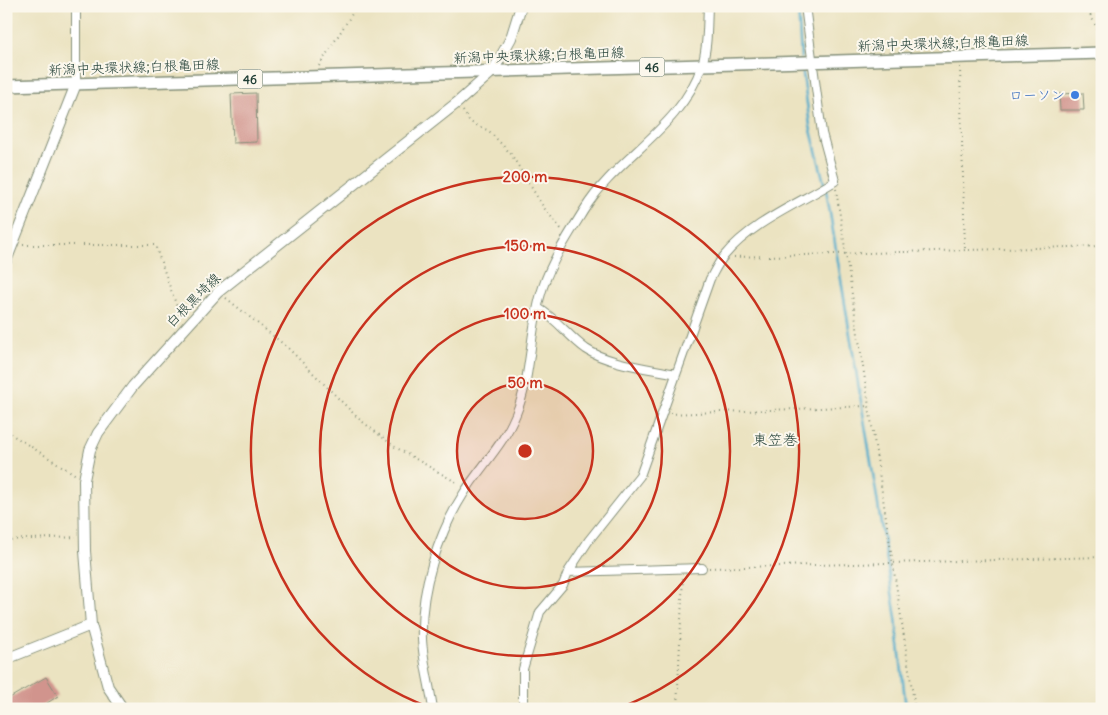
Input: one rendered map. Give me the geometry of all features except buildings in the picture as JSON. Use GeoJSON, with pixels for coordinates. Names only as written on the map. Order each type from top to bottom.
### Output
{"type":"FeatureCollection","features":[{"type":"Feature","properties":{"kind":"main road","name":"白根黒埼線"},"geometry":{"type":"LineString","coordinates":[[123,709],[108,686],[91,625],[85,536],[84,480],[90,450],[106,421],[133,386],[218,292],[458,102],[493,71],[511,38],[521,6]]}},
{"type":"Feature","properties":{"kind":"main road","name":"新潟中央環状線;白根亀田線"},"geometry":{"type":"LineString","coordinates":[[6,86],[1102,53]]}},
{"type":"Feature","properties":{"kind":"main road"},"geometry":{"type":"LineString","coordinates":[[6,261],[76,84]]}},
{"type":"Feature","properties":{"kind":"main road"},"geometry":{"type":"LineString","coordinates":[[6,659],[91,625]]}},
{"type":"Feature","properties":{"kind":"street"},"geometry":{"type":"LineString","coordinates":[[76,6],[76,84]]}},
{"type":"Feature","properties":{"kind":"street"},"geometry":{"type":"LineString","coordinates":[[433,709],[422,641],[422,607],[439,546],[467,489],[506,435],[516,414],[527,384],[538,308],[543,287],[568,237],[600,186],[658,134],[681,107],[702,65],[708,6]]}},
{"type":"Feature","properties":{"kind":"street"},"geometry":{"type":"LineString","coordinates":[[523,709],[523,669],[540,612],[563,585],[568,572],[589,540],[640,476],[710,280],[724,256],[763,224],[835,181],[822,133],[811,63],[805,6]]}},
{"type":"Feature","properties":{"kind":"street"},"geometry":{"type":"LineString","coordinates":[[538,308],[553,316],[571,337],[600,357],[676,374]]}},
{"type":"Feature","properties":{"kind":"street"},"geometry":{"type":"LineString","coordinates":[[568,572],[702,568]]}},
{"type":"Feature","properties":{"kind":"path"},"geometry":{"type":"LineString","coordinates":[[313,77],[357,6]]}},
{"type":"Feature","properties":{"kind":"path"},"geometry":{"type":"LineString","coordinates":[[1086,6],[1102,39]]}},
{"type":"Feature","properties":{"kind":"path"},"geometry":{"type":"LineString","coordinates":[[960,57],[965,250]]}},
{"type":"Feature","properties":{"kind":"path"},"geometry":{"type":"LineString","coordinates":[[458,102],[470,122],[489,131],[511,154],[544,208],[568,237]]}},
{"type":"Feature","properties":{"kind":"path"},"geometry":{"type":"LineString","coordinates":[[835,181],[915,709]]}},
{"type":"Feature","properties":{"kind":"path"},"geometry":{"type":"LineString","coordinates":[[12,245],[155,245],[184,328]]}},
{"type":"Feature","properties":{"kind":"path"},"geometry":{"type":"LineString","coordinates":[[724,256],[1102,246]]}},
{"type":"Feature","properties":{"kind":"path"},"geometry":{"type":"LineString","coordinates":[[218,292],[286,347],[359,419],[394,447],[467,489]]}},
{"type":"Feature","properties":{"kind":"path"},"geometry":{"type":"LineString","coordinates":[[662,414],[869,406]]}},
{"type":"Feature","properties":{"kind":"path"},"geometry":{"type":"LineString","coordinates":[[6,431],[84,480]]}},
{"type":"Feature","properties":{"kind":"path"},"geometry":{"type":"LineString","coordinates":[[6,540],[85,536]]}},
{"type":"Feature","properties":{"kind":"path"},"geometry":{"type":"LineString","coordinates":[[702,568],[1102,557]]}},
{"type":"Feature","properties":{"kind":"path"},"geometry":{"type":"LineString","coordinates":[[677,709],[684,598],[683,568]]}},
{"type":"Feature","properties":{"kind":"waterway"},"geometry":{"type":"LineString","coordinates":[[798,6],[801,59]]}},
{"type":"Feature","properties":{"kind":"waterway"},"geometry":{"type":"LineString","coordinates":[[802,67],[810,126],[827,195],[875,486],[896,618],[906,709]]}},
{"type":"Feature","properties":{"kind":"place","name":"ローソン"},"geometry":{"type":"Point","coordinates":[1075,95]}},
{"type":"Feature","properties":{"kind":"district","name":"東笠巻"},"geometry":{"type":"Point","coordinates":[775,439]}}]}
